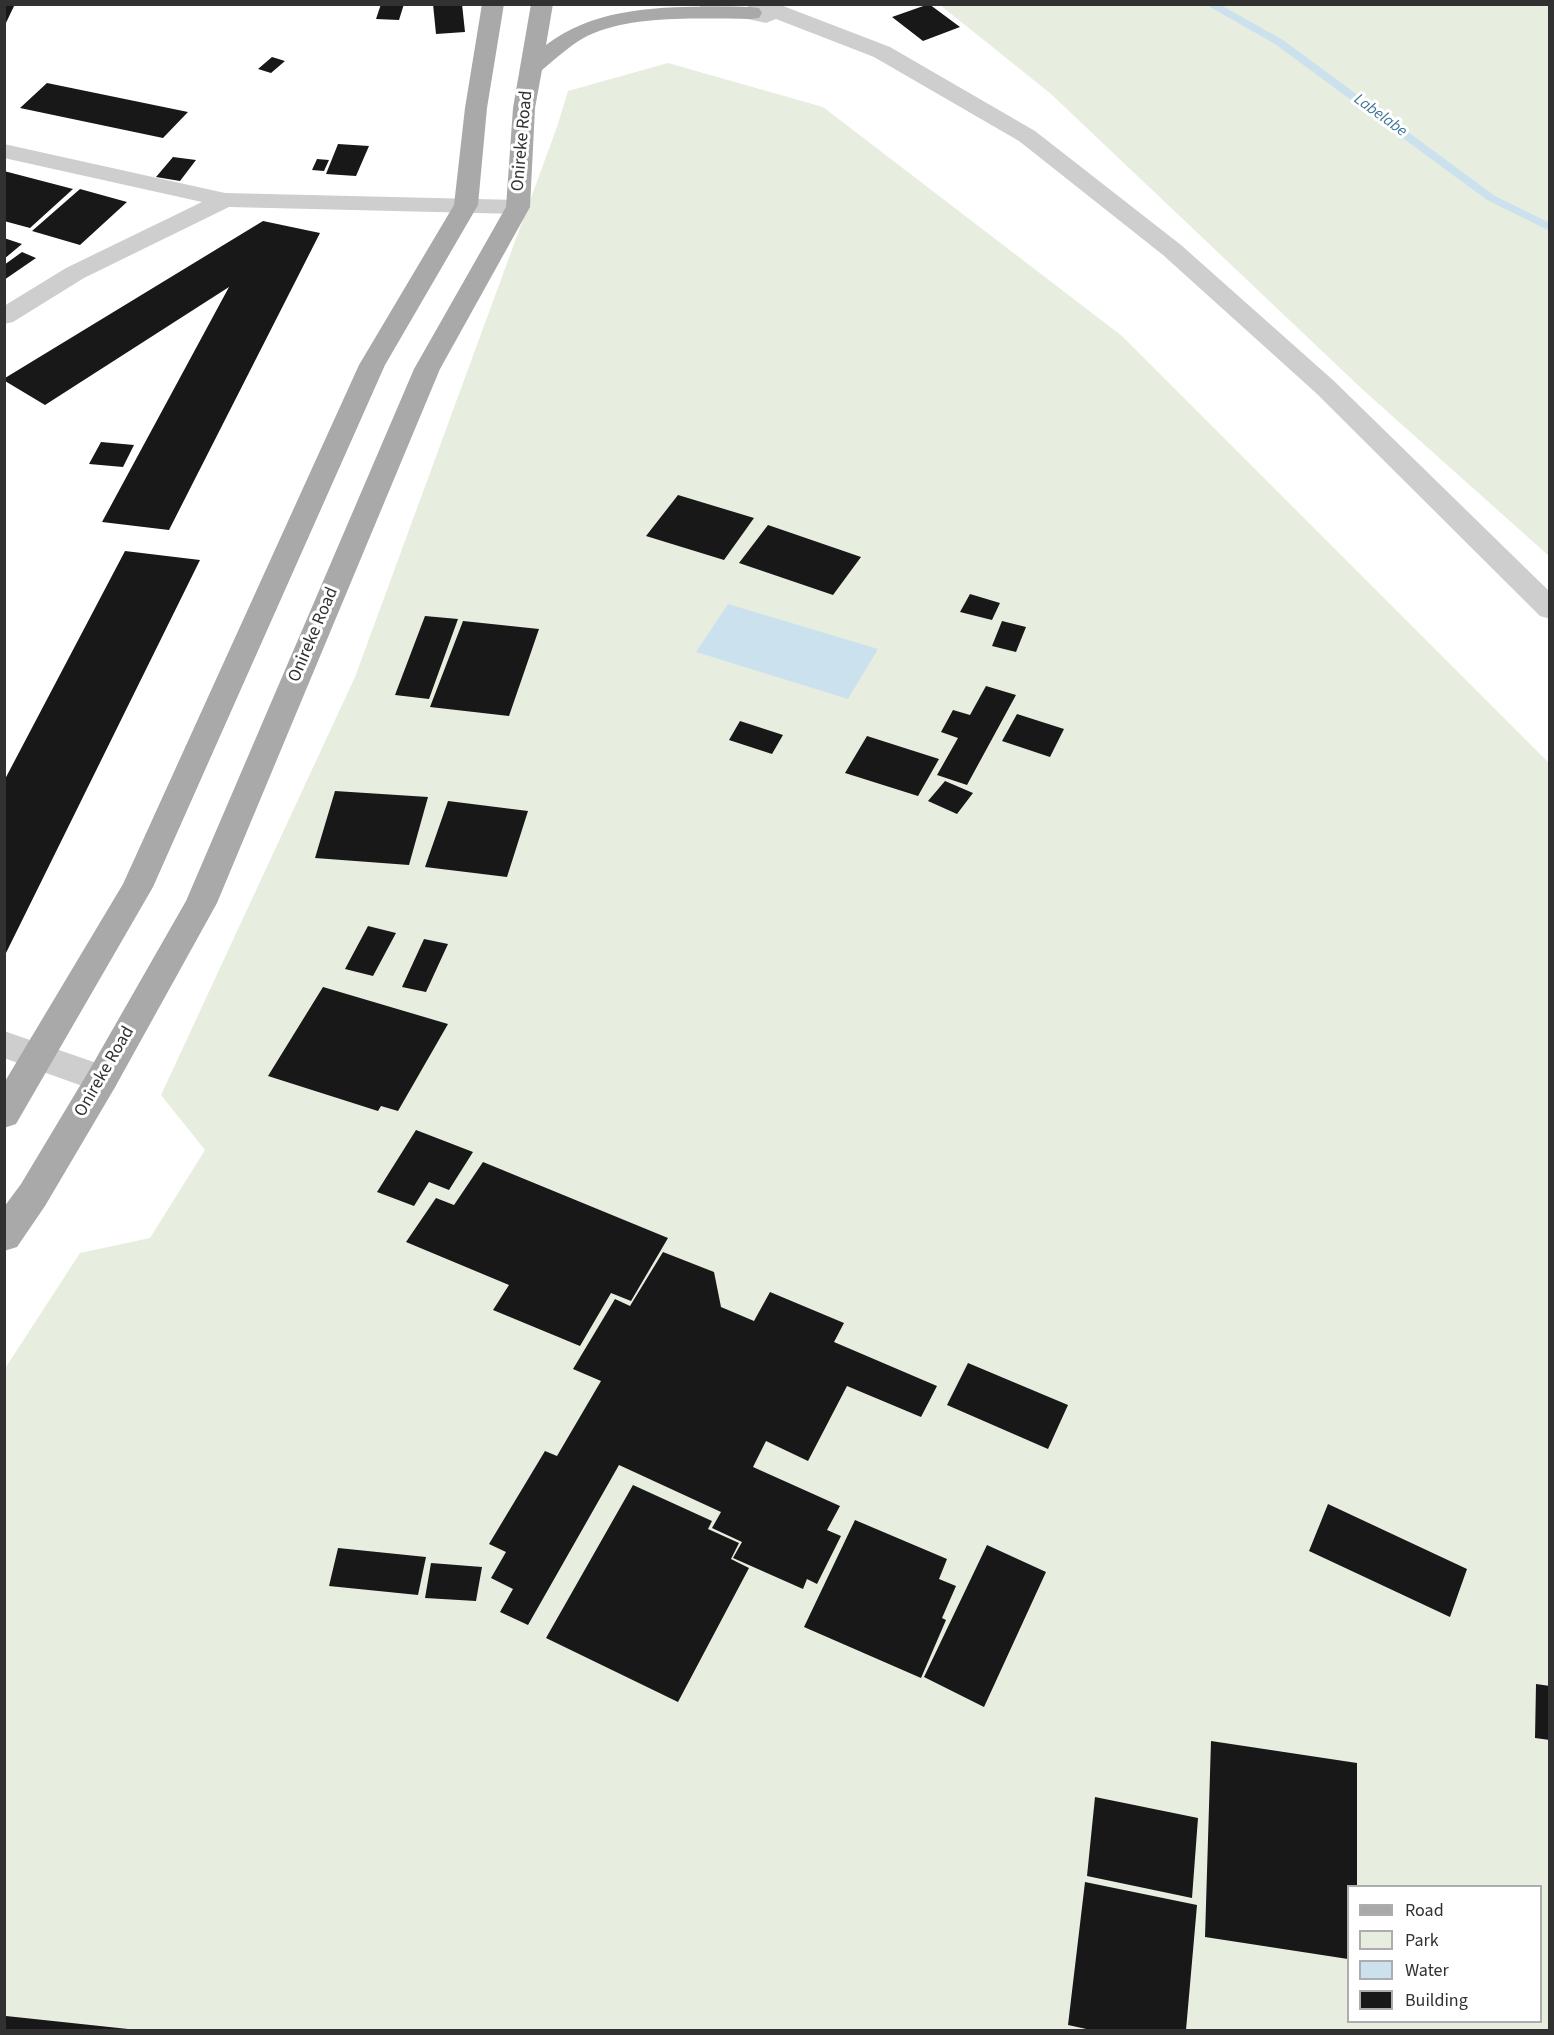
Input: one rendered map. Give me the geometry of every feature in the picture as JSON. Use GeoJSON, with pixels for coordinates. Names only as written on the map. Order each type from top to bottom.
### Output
{"type":"FeatureCollection","features":[{"type":"Feature","properties":{"kind":"main road"},"geometry":{"type":"LineString","coordinates":[[4,1114],[137,887],[372,365],[466,205],[476,108],[493,4]]}},
{"type":"Feature","properties":{"kind":"main road","name":"Onireke Road"},"geometry":{"type":"LineString","coordinates":[[4,1236],[33,1194],[102,1079],[201,903],[427,369],[518,207],[524,108],[542,4]]}},
{"type":"Feature","properties":{"kind":"main road"},"geometry":{"type":"LineString","coordinates":[[531,68],[564,42],[596,25],[675,13],[754,9]]}},
{"type":"Feature","properties":{"kind":"street"},"geometry":{"type":"LineString","coordinates":[[709,4],[754,9],[882,52],[1027,136],[1172,250],[1325,387],[1550,609]]}},
{"type":"Feature","properties":{"kind":"street"},"geometry":{"type":"LineString","coordinates":[[4,151],[225,200],[518,207]]}},
{"type":"Feature","properties":{"kind":"street"},"geometry":{"type":"LineString","coordinates":[[4,317],[75,273],[225,200]]}},
{"type":"Feature","properties":{"kind":"street"},"geometry":{"type":"LineString","coordinates":[[4,1044],[102,1079]]}},
{"type":"Feature","properties":{"kind":"green space"},"geometry":{"type":"Polygon","coordinates":[[[940,5],[1549,5],[1549,556],[1362,389],[1051,94],[940,5]]]}},
{"type":"Feature","properties":{"kind":"green space"},"geometry":{"type":"Polygon","coordinates":[[[668,63],[823,107],[1122,336],[1549,763],[1549,2030],[5,2030],[4,1370],[80,1253],[150,1238],[205,1150],[161,1095],[355,677],[557,127],[568,91],[668,63]]]}},
{"type":"Feature","properties":{"kind":"water"},"geometry":{"type":"Polygon","coordinates":[[[728,604],[878,649],[848,699],[696,652],[728,604]]]}},
{"type":"Feature","properties":{"kind":"building"},"geometry":{"type":"Polygon","coordinates":[[[4,4],[15,4],[4,27],[4,4]]]}},
{"type":"Feature","properties":{"kind":"building"},"geometry":{"type":"Polygon","coordinates":[[[381,4],[404,4],[399,20],[376,19],[381,4]]]}},
{"type":"Feature","properties":{"kind":"building"},"geometry":{"type":"Polygon","coordinates":[[[433,4],[462,4],[465,32],[436,34],[433,4]]]}},
{"type":"Feature","properties":{"kind":"building"},"geometry":{"type":"Polygon","coordinates":[[[929,4],[960,27],[923,41],[892,17],[929,4]]]}},
{"type":"Feature","properties":{"kind":"building"},"geometry":{"type":"Polygon","coordinates":[[[272,57],[285,61],[271,73],[258,69],[272,57]]]}},
{"type":"Feature","properties":{"kind":"building"},"geometry":{"type":"Polygon","coordinates":[[[47,83],[188,112],[163,138],[20,108],[47,83]]]}},
{"type":"Feature","properties":{"kind":"building"},"geometry":{"type":"Polygon","coordinates":[[[338,144],[369,146],[356,176],[326,174],[338,144]]]}},
{"type":"Feature","properties":{"kind":"building"},"geometry":{"type":"Polygon","coordinates":[[[173,157],[196,160],[180,181],[156,177],[173,157]]]}},
{"type":"Feature","properties":{"kind":"building"},"geometry":{"type":"Polygon","coordinates":[[[317,159],[329,160],[324,171],[312,170],[317,159]]]}},
{"type":"Feature","properties":{"kind":"building"},"geometry":{"type":"Polygon","coordinates":[[[4,171],[73,189],[30,228],[4,221],[4,171]]]}},
{"type":"Feature","properties":{"kind":"building"},"geometry":{"type":"Polygon","coordinates":[[[80,189],[127,202],[80,245],[32,231],[80,189]]]}},
{"type":"Feature","properties":{"kind":"building"},"geometry":{"type":"Polygon","coordinates":[[[263,221],[320,233],[169,530],[102,522],[229,287],[45,405],[5,381],[5,378],[263,221]]]}},
{"type":"Feature","properties":{"kind":"building"},"geometry":{"type":"Polygon","coordinates":[[[4,238],[22,244],[4,259],[4,238]]]}},
{"type":"Feature","properties":{"kind":"building"},"geometry":{"type":"Polygon","coordinates":[[[22,252],[36,258],[4,280],[4,265],[22,252]]]}},
{"type":"Feature","properties":{"kind":"building"},"geometry":{"type":"Polygon","coordinates":[[[101,442],[134,445],[123,467],[89,464],[101,442]]]}},
{"type":"Feature","properties":{"kind":"building"},"geometry":{"type":"Polygon","coordinates":[[[678,495],[754,518],[724,560],[646,536],[678,495]]]}},
{"type":"Feature","properties":{"kind":"building"},"geometry":{"type":"Polygon","coordinates":[[[768,525],[861,557],[833,595],[739,563],[768,525]]]}},
{"type":"Feature","properties":{"kind":"building"},"geometry":{"type":"Polygon","coordinates":[[[125,551],[200,560],[4,957],[4,781],[125,551]]]}},
{"type":"Feature","properties":{"kind":"building"},"geometry":{"type":"Polygon","coordinates":[[[970,594],[1000,603],[992,620],[960,612],[970,594]]]}},
{"type":"Feature","properties":{"kind":"building"},"geometry":{"type":"Polygon","coordinates":[[[425,616],[458,619],[429,699],[395,695],[425,616]]]}},
{"type":"Feature","properties":{"kind":"building"},"geometry":{"type":"Polygon","coordinates":[[[463,621],[539,629],[509,716],[430,707],[463,621]]]}},
{"type":"Feature","properties":{"kind":"building"},"geometry":{"type":"Polygon","coordinates":[[[1002,621],[1026,627],[1016,652],[992,646],[1002,621]]]}},
{"type":"Feature","properties":{"kind":"building"},"geometry":{"type":"Polygon","coordinates":[[[986,686],[1016,695],[967,785],[937,775],[958,738],[941,732],[953,710],[970,715],[986,686]]]}},
{"type":"Feature","properties":{"kind":"building"},"geometry":{"type":"Polygon","coordinates":[[[1017,714],[1064,729],[1050,757],[1002,741],[1017,714]]]}},
{"type":"Feature","properties":{"kind":"building"},"geometry":{"type":"Polygon","coordinates":[[[740,721],[783,735],[772,754],[729,740],[740,721]]]}},
{"type":"Feature","properties":{"kind":"building"},"geometry":{"type":"Polygon","coordinates":[[[867,736],[939,759],[918,796],[845,773],[867,736]]]}},
{"type":"Feature","properties":{"kind":"building"},"geometry":{"type":"Polygon","coordinates":[[[945,781],[973,793],[957,814],[928,801],[945,781]]]}},
{"type":"Feature","properties":{"kind":"building"},"geometry":{"type":"Polygon","coordinates":[[[335,791],[428,797],[409,865],[315,858],[335,791]]]}},
{"type":"Feature","properties":{"kind":"building"},"geometry":{"type":"Polygon","coordinates":[[[448,801],[528,811],[507,877],[425,867],[448,801]]]}},
{"type":"Feature","properties":{"kind":"building"},"geometry":{"type":"Polygon","coordinates":[[[368,926],[396,933],[373,976],[345,969],[368,926]]]}},
{"type":"Feature","properties":{"kind":"building"},"geometry":{"type":"Polygon","coordinates":[[[424,939],[448,944],[426,992],[402,987],[424,939]]]}},
{"type":"Feature","properties":{"kind":"building"},"geometry":{"type":"Polygon","coordinates":[[[323,987],[448,1024],[398,1111],[381,1106],[378,1111],[268,1076],[323,987]]]}},
{"type":"Feature","properties":{"kind":"building"},"geometry":{"type":"Polygon","coordinates":[[[416,1130],[473,1152],[449,1190],[429,1182],[414,1206],[377,1192],[416,1130]]]}},
{"type":"Feature","properties":{"kind":"building"},"geometry":{"type":"Polygon","coordinates":[[[483,1162],[668,1238],[631,1301],[611,1293],[580,1346],[493,1310],[509,1285],[406,1242],[436,1198],[454,1205],[483,1162]]]}},
{"type":"Feature","properties":{"kind":"building"},"geometry":{"type":"Polygon","coordinates":[[[663,1252],[714,1272],[721,1307],[754,1321],[770,1292],[844,1323],[834,1342],[937,1386],[921,1417],[847,1386],[808,1461],[766,1441],[753,1467],[840,1506],[827,1530],[841,1536],[817,1584],[807,1579],[803,1589],[733,1558],[742,1542],[712,1528],[721,1512],[619,1465],[528,1625],[500,1612],[513,1589],[491,1578],[506,1552],[489,1544],[545,1451],[557,1456],[601,1381],[573,1369],[615,1299],[630,1306],[663,1252]]]}},
{"type":"Feature","properties":{"kind":"building"},"geometry":{"type":"Polygon","coordinates":[[[968,1363],[1068,1405],[1048,1449],[947,1405],[968,1363]]]}},
{"type":"Feature","properties":{"kind":"building"},"geometry":{"type":"Polygon","coordinates":[[[633,1485],[712,1521],[708,1529],[739,1543],[731,1559],[749,1568],[678,1702],[546,1638],[633,1485]]]}},
{"type":"Feature","properties":{"kind":"building"},"geometry":{"type":"Polygon","coordinates":[[[1328,1504],[1467,1569],[1450,1617],[1309,1551],[1328,1504]]]}},
{"type":"Feature","properties":{"kind":"building"},"geometry":{"type":"Polygon","coordinates":[[[855,1520],[947,1559],[939,1579],[956,1586],[942,1618],[946,1620],[921,1678],[804,1627],[855,1520]]]}},
{"type":"Feature","properties":{"kind":"building"},"geometry":{"type":"Polygon","coordinates":[[[987,1545],[1046,1572],[984,1707],[924,1677],[987,1545]]]}},
{"type":"Feature","properties":{"kind":"building"},"geometry":{"type":"Polygon","coordinates":[[[338,1548],[426,1557],[418,1595],[329,1586],[338,1548]]]}},
{"type":"Feature","properties":{"kind":"building"},"geometry":{"type":"Polygon","coordinates":[[[431,1563],[482,1567],[476,1601],[425,1598],[431,1563]]]}},
{"type":"Feature","properties":{"kind":"building"},"geometry":{"type":"Polygon","coordinates":[[[1536,1684],[1550,1686],[1550,1740],[1535,1738],[1536,1684]]]}},
{"type":"Feature","properties":{"kind":"building"},"geometry":{"type":"Polygon","coordinates":[[[1211,1741],[1357,1763],[1357,1885],[1347,1885],[1347,1959],[1205,1937],[1211,1741]]]}},
{"type":"Feature","properties":{"kind":"building"},"geometry":{"type":"Polygon","coordinates":[[[1095,1797],[1198,1818],[1192,1898],[1087,1876],[1095,1797]]]}},
{"type":"Feature","properties":{"kind":"building"},"geometry":{"type":"Polygon","coordinates":[[[1085,1882],[1197,1905],[1186,2030],[1091,2030],[1068,2025],[1085,1882]]]}},
{"type":"Feature","properties":{"kind":"building"},"geometry":{"type":"Polygon","coordinates":[[[6,2016],[128,2029],[128,2030],[4,2030],[6,2016]]]}},
{"type":"Feature","properties":{"kind":"waterway","name":"Labelabe"},"geometry":{"type":"LineString","coordinates":[[1210,4],[1279,42],[1491,198],[1550,228]]}}]}
